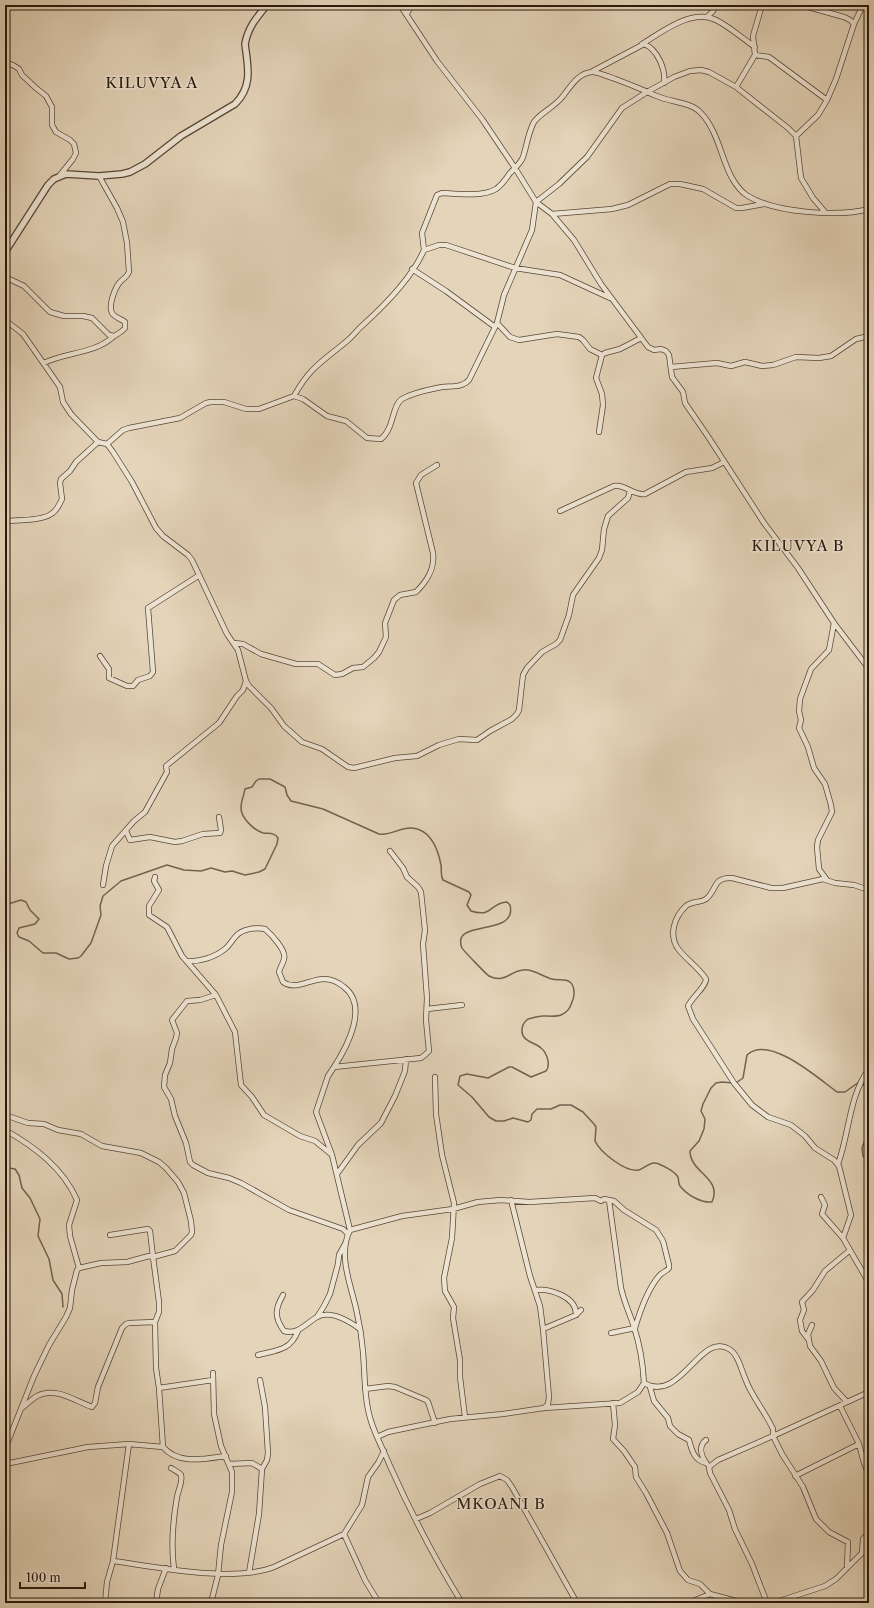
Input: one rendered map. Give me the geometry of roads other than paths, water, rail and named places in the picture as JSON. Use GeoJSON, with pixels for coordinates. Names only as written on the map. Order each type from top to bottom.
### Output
{"type":"FeatureCollection","features":[{"type":"Feature","properties":{"kind":"street"},"geometry":{"type":"LineString","coordinates":[[60,175],[74,174],[99,176],[122,174],[138,168],[182,136],[234,104],[240,99],[247,87],[246,37],[252,23],[267,5]]}},
{"type":"Feature","properties":{"kind":"street"},"geometry":{"type":"LineString","coordinates":[[400,5],[437,61],[482,119],[516,168],[536,202],[552,214],[574,240],[601,284],[641,338],[651,349],[666,351],[671,359],[672,377],[683,392],[685,403],[764,523],[798,568],[834,623],[869,669]]}},
{"type":"Feature","properties":{"kind":"street"},"geometry":{"type":"LineString","coordinates":[[407,14],[411,5]]}},
{"type":"Feature","properties":{"kind":"street"},"geometry":{"type":"LineString","coordinates":[[707,17],[713,11],[715,5]]}},
{"type":"Feature","properties":{"kind":"street"},"geometry":{"type":"LineString","coordinates":[[736,87],[755,55],[753,36],[762,5]]}},
{"type":"Feature","properties":{"kind":"street"},"geometry":{"type":"LineString","coordinates":[[802,5],[844,17],[854,24]]}},
{"type":"Feature","properties":{"kind":"street"},"geometry":{"type":"LineString","coordinates":[[796,136],[818,115],[827,100],[836,79],[854,24],[863,5]]}},
{"type":"Feature","properties":{"kind":"street"},"geometry":{"type":"LineString","coordinates":[[424,250],[422,234],[438,194],[442,192],[459,194],[490,192],[501,185],[516,168],[523,156],[530,132],[539,116],[556,104],[577,78],[593,72],[684,20],[707,17],[715,20],[724,24],[755,47]]}},
{"type":"Feature","properties":{"kind":"street"},"geometry":{"type":"LineString","coordinates":[[642,44],[650,47],[657,56],[665,73],[664,83]]}},
{"type":"Feature","properties":{"kind":"street"},"geometry":{"type":"LineString","coordinates":[[755,55],[769,57],[827,100]]}},
{"type":"Feature","properties":{"kind":"street"},"geometry":{"type":"LineString","coordinates":[[5,63],[13,65],[19,69],[22,75],[46,96],[51,104],[51,120],[56,132],[74,144],[76,153],[60,175],[48,185],[5,252]]}},
{"type":"Feature","properties":{"kind":"street"},"geometry":{"type":"LineString","coordinates":[[294,396],[303,399],[327,416],[346,421],[367,438],[381,439],[388,430],[398,404],[403,398],[438,388],[461,386],[470,380],[496,325],[504,295],[532,230],[536,202],[559,184],[588,157],[622,108],[674,77],[690,71],[701,70],[709,72],[736,87],[796,136],[801,178],[813,198],[825,212]]}},
{"type":"Feature","properties":{"kind":"street"},"geometry":{"type":"LineString","coordinates":[[593,72],[629,83],[647,92],[686,105],[700,112],[714,134],[732,178],[738,188],[748,196],[764,204],[792,209],[841,214],[869,209]]}},
{"type":"Feature","properties":{"kind":"street"},"geometry":{"type":"LineString","coordinates":[[665,73],[674,77]]}},
{"type":"Feature","properties":{"kind":"street"},"geometry":{"type":"LineString","coordinates":[[44,363],[54,358],[102,345],[123,331],[126,325],[125,322],[113,314],[111,306],[120,282],[127,276],[128,256],[123,222],[99,176]]}},
{"type":"Feature","properties":{"kind":"street"},"geometry":{"type":"LineString","coordinates":[[552,214],[612,209],[628,204],[670,184],[680,184],[703,189],[736,208],[764,204]]}},
{"type":"Feature","properties":{"kind":"street"},"geometry":{"type":"LineString","coordinates":[[106,444],[123,430],[180,418],[211,402],[224,402],[246,409],[259,409],[294,396],[307,375],[382,309],[406,279],[424,250],[439,245],[446,245],[516,268],[560,274],[612,299]]}},
{"type":"Feature","properties":{"kind":"street"},"geometry":{"type":"LineString","coordinates":[[412,269],[496,325],[510,337],[519,340],[557,334],[579,337],[590,349],[602,355],[620,349],[641,338]]}},
{"type":"Feature","properties":{"kind":"street"},"geometry":{"type":"LineString","coordinates":[[5,277],[24,286],[50,312],[64,316],[83,316],[92,318],[97,321],[105,332],[114,336]]}},
{"type":"Feature","properties":{"kind":"street"},"geometry":{"type":"LineString","coordinates":[[5,320],[23,334],[44,363],[60,387],[63,402],[71,414],[98,442],[106,444],[113,452],[132,482],[156,528],[163,536],[190,558],[226,634],[238,650],[246,681],[252,689],[277,715],[284,726],[302,742],[322,749],[348,767],[354,768],[395,758],[417,756],[439,744],[459,739],[477,740],[512,719],[519,710],[523,675],[527,668],[542,652],[560,640],[569,615],[573,595],[599,558],[602,550],[604,529],[608,516],[628,498],[630,490]]}},
{"type":"Feature","properties":{"kind":"street"},"geometry":{"type":"LineString","coordinates":[[671,367],[717,363],[731,366],[745,362],[762,366],[773,365],[796,357],[819,358],[831,356],[856,339],[869,336]]}},
{"type":"Feature","properties":{"kind":"street"},"geometry":{"type":"LineString","coordinates":[[598,432],[603,406],[602,394],[596,378],[602,355]]}},
{"type":"Feature","properties":{"kind":"street"},"geometry":{"type":"LineString","coordinates":[[5,521],[42,518],[54,512],[62,499],[61,479],[70,471],[76,462],[98,442]]}},
{"type":"Feature","properties":{"kind":"street"},"geometry":{"type":"LineString","coordinates":[[560,511],[614,486],[630,490],[638,494],[645,494],[686,472],[712,468],[724,462]]}},
{"type":"Feature","properties":{"kind":"street"},"geometry":{"type":"LineString","coordinates":[[234,643],[242,644],[261,654],[296,664],[318,664],[335,675],[366,665],[379,652],[383,644],[386,637],[385,623],[394,600],[402,594],[416,592],[432,571],[434,560],[433,553],[416,483],[420,475],[437,465]]}},
{"type":"Feature","properties":{"kind":"street"},"geometry":{"type":"LineString","coordinates":[[100,656],[109,669],[109,678],[128,686],[133,686],[138,680],[150,676],[153,672],[148,608],[198,576]]}},
{"type":"Feature","properties":{"kind":"street"},"geometry":{"type":"LineString","coordinates":[[827,880],[819,869],[817,847],[818,840],[832,812],[832,804],[825,784],[814,768],[808,747],[799,728],[801,720],[799,711],[800,699],[812,669],[829,650],[834,623]]}},
{"type":"Feature","properties":{"kind":"street"},"geometry":{"type":"LineString","coordinates":[[103,885],[106,866],[112,846],[126,832],[130,825],[142,816],[151,804],[167,772],[166,766],[219,723],[237,696],[243,690],[246,681]]}},
{"type":"Feature","properties":{"kind":"street"},"geometry":{"type":"LineString","coordinates":[[126,832],[130,840],[150,837],[170,841],[182,841],[203,834],[220,832],[219,817]]}},
{"type":"Feature","properties":{"kind":"street"},"geometry":{"type":"LineString","coordinates":[[334,1067],[424,1057],[429,1051],[426,1020],[428,1009],[421,892],[418,887],[407,877],[403,868],[390,851]]}},
{"type":"Feature","properties":{"kind":"street"},"geometry":{"type":"LineString","coordinates":[[154,877],[154,881],[159,890],[149,906],[149,915],[167,927],[176,947],[216,995],[235,1032],[242,1087],[252,1097],[264,1115],[300,1136],[318,1143],[332,1155]]}},
{"type":"Feature","properties":{"kind":"street"},"geometry":{"type":"LineString","coordinates":[[843,1238],[851,1215],[838,1164],[815,1148],[805,1136],[791,1125],[768,1117],[752,1105],[734,1083],[688,1009],[692,998],[704,986],[706,979],[678,949],[673,932],[678,916],[686,905],[706,899],[710,896],[715,885],[726,877],[774,889],[819,880],[827,880],[835,883],[854,885],[869,890]]}},
{"type":"Feature","properties":{"kind":"street"},"geometry":{"type":"LineString","coordinates":[[187,961],[208,958],[230,945],[237,935],[246,930],[260,928],[265,929],[276,940],[284,954],[285,959],[279,972],[283,982],[290,985],[299,985],[328,979],[344,987],[352,997],[355,1006],[354,1026],[345,1050],[328,1076],[316,1112],[332,1155],[349,1232],[346,1242],[339,1255],[330,1294],[317,1317],[298,1330],[289,1332],[284,1331],[281,1327],[276,1311],[283,1295]]}},
{"type":"Feature","properties":{"kind":"street"},"geometry":{"type":"LineString","coordinates":[[216,995],[200,1000],[187,1001],[172,1020],[177,1033],[170,1063],[165,1075],[164,1087],[171,1099],[175,1116],[186,1143],[190,1162],[193,1165],[208,1173],[228,1178],[289,1210],[340,1227],[349,1232],[402,1216],[453,1209],[478,1202],[511,1200],[526,1202],[594,1198],[601,1202],[604,1199],[614,1201],[624,1210],[656,1230],[663,1241],[668,1258],[669,1268],[660,1274],[655,1280],[644,1302],[635,1328]]}},
{"type":"Feature","properties":{"kind":"street"},"geometry":{"type":"LineString","coordinates":[[428,1009],[462,1005]]}},
{"type":"Feature","properties":{"kind":"street"},"geometry":{"type":"LineString","coordinates":[[337,1174],[358,1144],[381,1123],[398,1090],[405,1071],[406,1060]]}},
{"type":"Feature","properties":{"kind":"street"},"geometry":{"type":"LineString","coordinates":[[838,1164],[849,1119],[861,1081],[869,1069]]}},
{"type":"Feature","properties":{"kind":"street"},"geometry":{"type":"LineString","coordinates":[[435,1077],[436,1114],[442,1154],[453,1200],[452,1238],[444,1278],[445,1291],[454,1307],[453,1318],[460,1360],[460,1378],[465,1417]]}},
{"type":"Feature","properties":{"kind":"street"},"geometry":{"type":"LineString","coordinates":[[5,1115],[28,1123],[44,1124],[58,1130],[81,1134],[102,1146],[141,1153],[159,1162],[166,1168],[178,1182],[184,1193],[191,1221],[192,1232],[191,1235],[175,1251],[126,1262],[101,1263],[79,1268]]}},
{"type":"Feature","properties":{"kind":"street"},"geometry":{"type":"LineString","coordinates":[[5,1130],[25,1141],[46,1157],[72,1186],[77,1200],[69,1225],[70,1236],[79,1268],[72,1290],[70,1308],[66,1318],[49,1345],[34,1376],[5,1449]]}},
{"type":"Feature","properties":{"kind":"street"},"geometry":{"type":"LineString","coordinates":[[821,1197],[825,1205],[822,1214],[843,1238],[869,1283]]}},
{"type":"Feature","properties":{"kind":"street"},"geometry":{"type":"LineString","coordinates":[[511,1200],[530,1276],[535,1290],[543,1329],[549,1397],[548,1404],[544,1408]]}},
{"type":"Feature","properties":{"kind":"street"},"geometry":{"type":"LineString","coordinates":[[377,1437],[388,1432],[450,1419],[544,1408],[620,1403],[638,1392],[644,1383],[643,1366],[635,1328],[623,1297],[609,1200]]}},
{"type":"Feature","properties":{"kind":"street"},"geometry":{"type":"LineString","coordinates":[[110,1235],[148,1229],[150,1231],[160,1302],[159,1312],[155,1322],[156,1368],[159,1388],[163,1447],[168,1454],[182,1459],[226,1456]]}},
{"type":"Feature","properties":{"kind":"street"},"geometry":{"type":"LineString","coordinates":[[346,1242],[346,1268],[360,1328],[370,1420],[416,1519],[462,1603]]}},
{"type":"Feature","properties":{"kind":"street"},"geometry":{"type":"LineString","coordinates":[[808,1339],[802,1331],[800,1320],[804,1310],[802,1302],[813,1290],[825,1271],[850,1251]]}},
{"type":"Feature","properties":{"kind":"street"},"geometry":{"type":"LineString","coordinates":[[535,1290],[549,1290],[568,1298],[575,1307],[576,1314]]}},
{"type":"Feature","properties":{"kind":"street"},"geometry":{"type":"LineString","coordinates":[[543,1329],[576,1314],[581,1310]]}},
{"type":"Feature","properties":{"kind":"street"},"geometry":{"type":"LineString","coordinates":[[317,1317],[330,1315],[351,1322],[360,1328]]}},
{"type":"Feature","properties":{"kind":"street"},"geometry":{"type":"LineString","coordinates":[[22,1408],[38,1395],[51,1392],[58,1393],[92,1407],[95,1403],[98,1387],[122,1328],[129,1323],[155,1322]]}},
{"type":"Feature","properties":{"kind":"street"},"geometry":{"type":"LineString","coordinates":[[812,1325],[808,1334],[810,1346],[821,1361],[830,1382],[847,1402]]}},
{"type":"Feature","properties":{"kind":"street"},"geometry":{"type":"LineString","coordinates":[[611,1332],[635,1328]]}},
{"type":"Feature","properties":{"kind":"street"},"geometry":{"type":"LineString","coordinates":[[258,1354],[285,1348],[296,1336],[298,1330]]}},
{"type":"Feature","properties":{"kind":"street"},"geometry":{"type":"LineString","coordinates":[[644,1383],[650,1387],[668,1385],[684,1373],[708,1350],[719,1346],[729,1348],[735,1355],[747,1384],[771,1425],[773,1436],[807,1496],[816,1519],[825,1529],[848,1542],[848,1568]]}},
{"type":"Feature","properties":{"kind":"street"},"geometry":{"type":"LineString","coordinates":[[211,1603],[218,1575],[221,1545],[232,1492],[232,1472],[217,1431],[214,1414],[213,1373]]}},
{"type":"Feature","properties":{"kind":"street"},"geometry":{"type":"LineString","coordinates":[[159,1388],[213,1380]]}},
{"type":"Feature","properties":{"kind":"street"},"geometry":{"type":"LineString","coordinates":[[249,1573],[259,1514],[262,1469],[267,1460],[268,1453],[265,1407],[260,1380]]}},
{"type":"Feature","properties":{"kind":"street"},"geometry":{"type":"LineString","coordinates":[[366,1389],[388,1386],[395,1387],[426,1400],[435,1423]]}},
{"type":"Feature","properties":{"kind":"street"},"geometry":{"type":"LineString","coordinates":[[650,1387],[654,1401],[668,1418],[670,1426],[678,1434],[689,1440],[692,1452],[696,1458],[708,1465]]}},
{"type":"Feature","properties":{"kind":"street"},"geometry":{"type":"LineString","coordinates":[[708,1465],[869,1392]]}},
{"type":"Feature","properties":{"kind":"street"},"geometry":{"type":"LineString","coordinates":[[613,1403],[613,1439],[624,1451],[634,1467],[636,1477],[667,1533],[680,1571],[688,1580],[700,1584],[710,1594],[744,1603]]}},
{"type":"Feature","properties":{"kind":"street"},"geometry":{"type":"LineString","coordinates":[[840,1406],[859,1444],[869,1475]]}},
{"type":"Feature","properties":{"kind":"street"},"geometry":{"type":"LineString","coordinates":[[706,1440],[702,1443],[701,1447],[710,1473],[729,1510],[735,1529],[752,1564],[767,1603]]}},
{"type":"Feature","properties":{"kind":"street"},"geometry":{"type":"LineString","coordinates":[[5,1464],[88,1447],[129,1444],[163,1447]]}},
{"type":"Feature","properties":{"kind":"street"},"geometry":{"type":"LineString","coordinates":[[105,1603],[107,1582],[113,1561],[129,1444]]}},
{"type":"Feature","properties":{"kind":"street"},"geometry":{"type":"LineString","coordinates":[[795,1476],[859,1444]]}},
{"type":"Feature","properties":{"kind":"street"},"geometry":{"type":"LineString","coordinates":[[113,1561],[218,1575],[249,1573],[274,1568],[344,1534],[362,1505],[368,1477],[384,1451]]}},
{"type":"Feature","properties":{"kind":"street"},"geometry":{"type":"LineString","coordinates":[[229,1464],[252,1463],[262,1469]]}},
{"type":"Feature","properties":{"kind":"street"},"geometry":{"type":"LineString","coordinates":[[171,1468],[181,1475],[174,1520],[174,1569]]}},
{"type":"Feature","properties":{"kind":"street"},"geometry":{"type":"LineString","coordinates":[[416,1519],[480,1484],[500,1476],[504,1477],[512,1487],[577,1603]]}},
{"type":"Feature","properties":{"kind":"street"},"geometry":{"type":"LineString","coordinates":[[773,1603],[825,1586],[836,1579],[862,1553],[863,1539],[869,1532]]}},
{"type":"Feature","properties":{"kind":"street"},"geometry":{"type":"LineString","coordinates":[[344,1534],[365,1580],[379,1603]]}},
{"type":"Feature","properties":{"kind":"street"},"geometry":{"type":"LineString","coordinates":[[156,1603],[158,1589],[166,1568]]}},
{"type":"Feature","properties":{"kind":"street"},"geometry":{"type":"LineString","coordinates":[[688,1603],[710,1594]]}},
{"type":"Feature","properties":{"kind":"waterway"},"geometry":{"type":"LineString","coordinates":[[5,905],[21,900],[26,902],[30,910],[39,919],[35,924],[19,928],[17,933],[19,937],[29,941],[43,953],[56,953],[69,959],[78,958],[91,943],[101,915],[100,906],[103,896],[121,881],[167,865],[184,870],[201,871],[211,868],[225,872],[232,871],[245,875],[259,872],[265,869],[277,844],[278,838],[273,834],[263,833],[252,826],[243,816],[241,805],[245,789],[252,787],[259,779],[270,779],[285,787],[287,795],[291,801],[323,809],[379,834],[388,834],[408,828],[424,832],[429,836],[436,847],[440,859],[443,880],[469,892],[471,895],[467,905],[471,911],[483,913],[501,903],[507,902],[510,905],[510,915],[504,921],[466,933],[461,939],[462,948],[480,967],[489,976],[499,979],[518,971],[526,970],[534,971],[554,980],[568,981],[572,984],[574,989],[574,997],[567,1011],[559,1016],[541,1016],[528,1019],[524,1022],[522,1027],[522,1034],[524,1037],[541,1048],[545,1053],[548,1059],[546,1071],[531,1077],[512,1067],[509,1067],[488,1078],[467,1074],[460,1076],[458,1085],[472,1097],[489,1117],[496,1121],[504,1121],[513,1118],[528,1122],[531,1120],[532,1114],[537,1109],[551,1109],[560,1105],[571,1105],[583,1112],[594,1124],[596,1127],[595,1141],[602,1151],[614,1161],[634,1170],[639,1170],[651,1163],[657,1163],[675,1173],[678,1177],[680,1186],[690,1195],[699,1200],[712,1202],[714,1194],[713,1187],[710,1181],[691,1159],[690,1151],[699,1141],[704,1129],[705,1119],[701,1111],[711,1088],[716,1083],[733,1083]]}},
{"type":"Feature","properties":{"kind":"waterway"},"geometry":{"type":"LineString","coordinates":[[736,1083],[743,1078],[747,1055],[756,1050],[768,1050],[794,1061],[837,1092],[845,1092],[859,1082]]}},
{"type":"Feature","properties":{"kind":"waterway"},"geometry":{"type":"LineString","coordinates":[[862,1082],[867,1090],[869,1103]]}},
{"type":"Feature","properties":{"kind":"waterway"},"geometry":{"type":"LineString","coordinates":[[869,1112],[867,1135],[862,1148],[863,1156],[866,1159],[869,1159]]}},
{"type":"Feature","properties":{"kind":"waterway"},"geometry":{"type":"LineString","coordinates":[[5,1169],[15,1169],[19,1175],[22,1188],[30,1198],[40,1219],[38,1236],[49,1259],[53,1280],[62,1294],[63,1307]]}},
{"type":"Feature","properties":{"kind":"district","name":"KILUVYA A"},"geometry":{"type":"Point","coordinates":[152,82]}},
{"type":"Feature","properties":{"kind":"district","name":"KILUVYA B"},"geometry":{"type":"Point","coordinates":[798,545]}},
{"type":"Feature","properties":{"kind":"district","name":"MKOANI B"},"geometry":{"type":"Point","coordinates":[501,1503]}}]}
